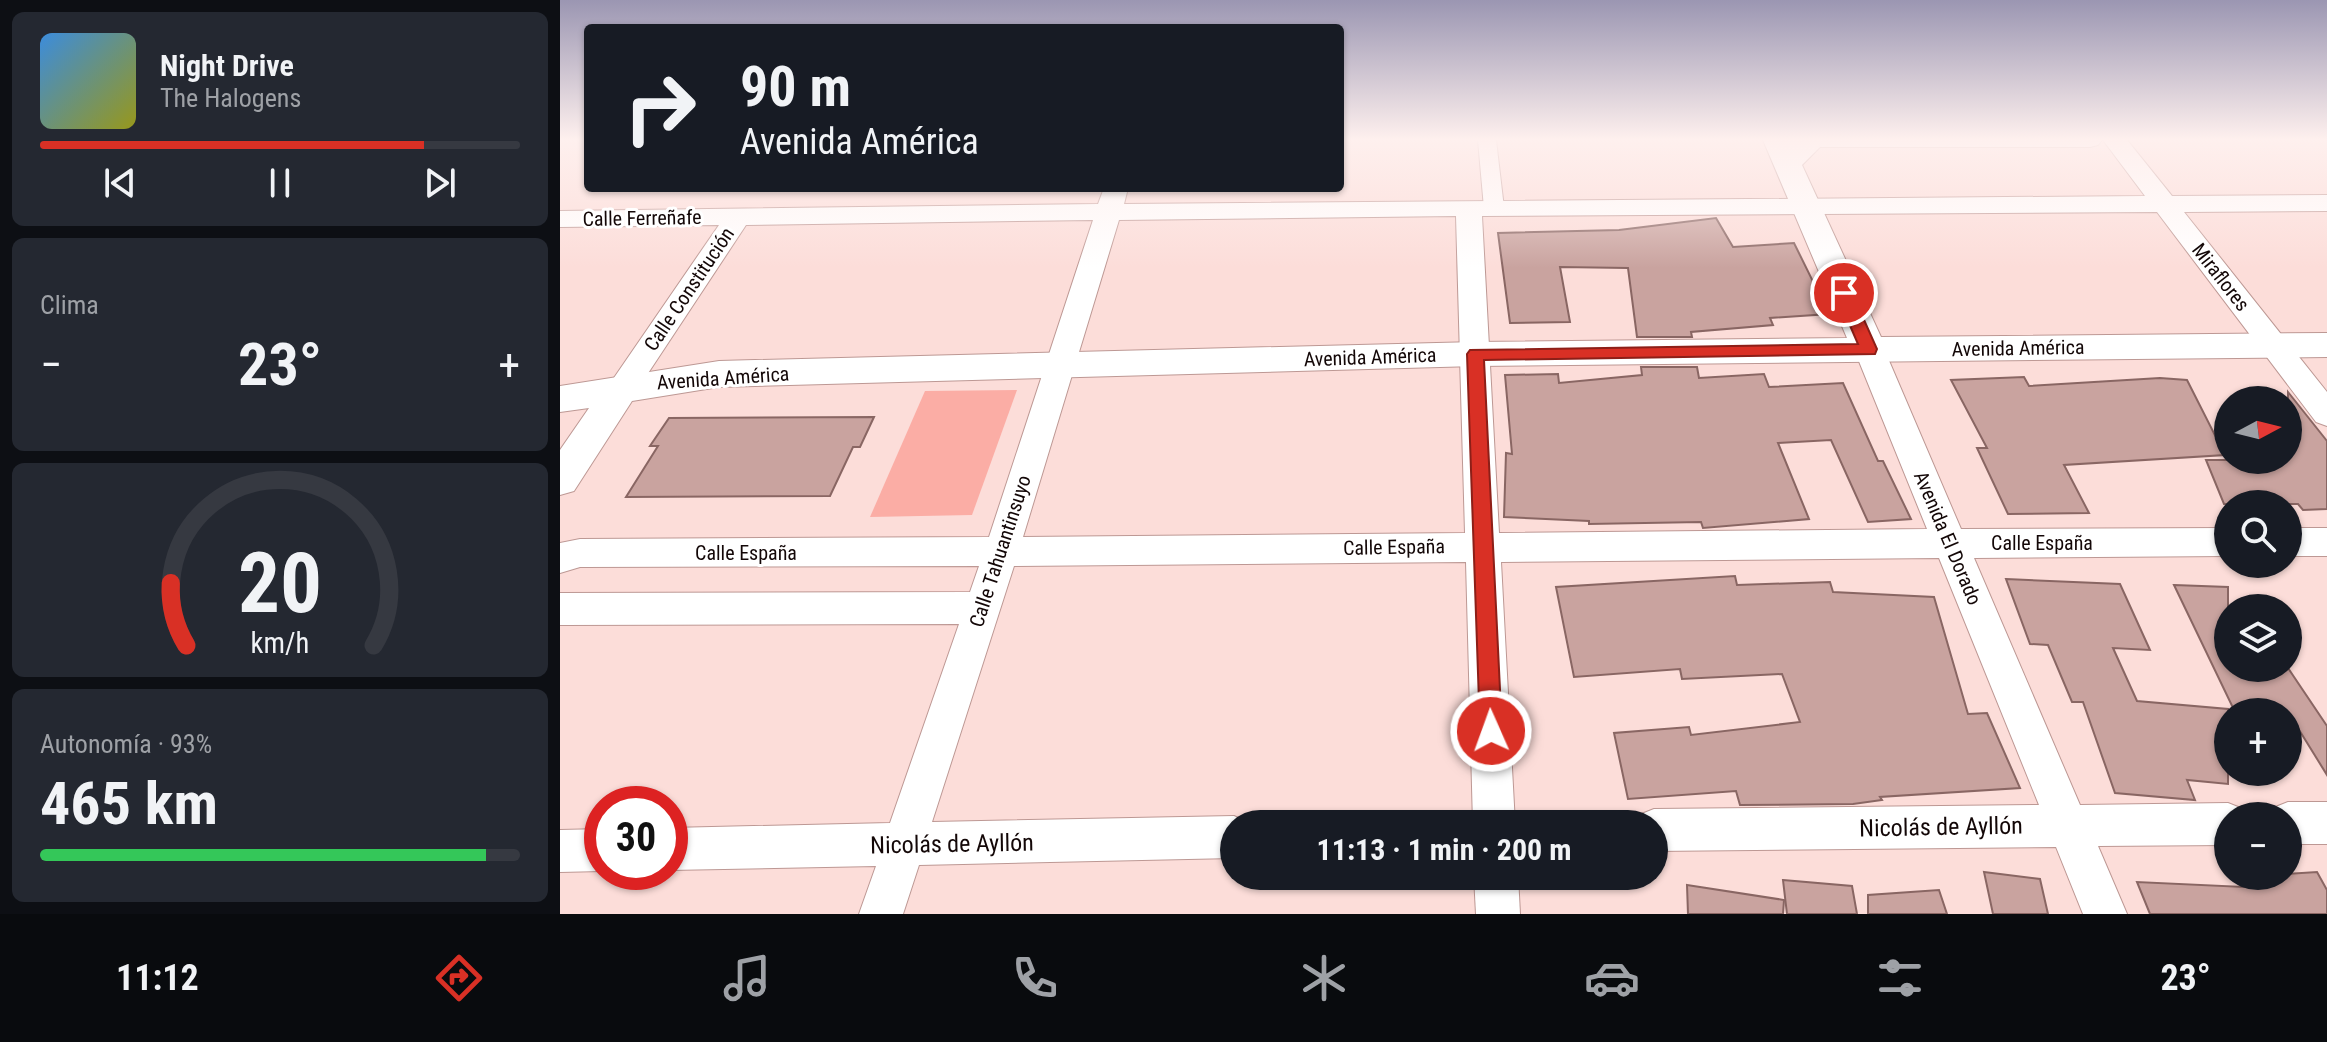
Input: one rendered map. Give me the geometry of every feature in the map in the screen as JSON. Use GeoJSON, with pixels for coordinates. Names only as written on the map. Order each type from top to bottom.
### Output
{"type":"FeatureCollection","features":[{"type":"Feature","properties":{"kind":"street"},"geometry":{"type":"LineString","coordinates":[[1484,183],[1476,354],[1493,810]]}},
{"type":"Feature","properties":{"kind":"street","name":"Avenida El Dorado"},"geometry":{"type":"LineString","coordinates":[[1796,183],[1869,349],[2105,914]]}},
{"type":"Feature","properties":{"kind":"street","name":"Miraflores"},"geometry":{"type":"LineString","coordinates":[[2148,183],[2327,414]]}},
{"type":"Feature","properties":{"kind":"street"},"geometry":{"type":"LineString","coordinates":[[878,216],[891,192]]}},
{"type":"Feature","properties":{"kind":"street","name":"Calle Ferreñafe"},"geometry":{"type":"LineString","coordinates":[[560,219],[878,216],[1112,201],[1333,198],[1482,208],[2327,203]]}},
{"type":"Feature","properties":{"kind":"street","name":"Calle Tahuantinsuyo"},"geometry":{"type":"LineString","coordinates":[[881,914],[1001,553],[1112,201]]}},
{"type":"Feature","properties":{"kind":"street","name":"Calle Constitución"},"geometry":{"type":"LineString","coordinates":[[565,467],[738,217]]}},
{"type":"Feature","properties":{"kind":"street","name":"Avenida América"},"geometry":{"type":"LineString","coordinates":[[560,399],[719,374],[1476,354],[2327,345]]}},
{"type":"Feature","properties":{"kind":"street","name":"Calle España"},"geometry":{"type":"LineString","coordinates":[[560,558],[580,553],[1001,553],[1484,546],[2214,542]]}},
{"type":"Feature","properties":{"kind":"street"},"geometry":{"type":"LineString","coordinates":[[2302,542],[2327,542]]}},
{"type":"Feature","properties":{"kind":"street"},"geometry":{"type":"LineString","coordinates":[[560,609],[981,608]]}},
{"type":"Feature","properties":{"kind":"street"},"geometry":{"type":"LineString","coordinates":[[2302,823],[2327,823]]}},
{"type":"Feature","properties":{"kind":"street","name":"Nicolás de Ayllón"},"geometry":{"type":"LineString","coordinates":[[1668,830],[2214,824]]}},
{"type":"Feature","properties":{"kind":"street","name":"Nicolás de Ayllón"},"geometry":{"type":"LineString","coordinates":[[688,849],[1220,837]]}},
{"type":"Feature","properties":{"kind":"street"},"geometry":{"type":"LineString","coordinates":[[560,851],[584,850]]}},
{"type":"Feature","properties":{"kind":"street"},"geometry":{"type":"LineString","coordinates":[[1497,890],[1498,914]]}},
{"type":"Feature","properties":{"kind":"shaded area"},"geometry":{"type":"Polygon","coordinates":[[[1017,390],[972,515],[870,517],[925,391],[1017,390]]]}},
{"type":"Feature","properties":{"kind":"building"},"geometry":{"type":"Polygon","coordinates":[[[1716,218],[1733,247],[1794,243],[1829,314],[1770,318],[1773,325],[1691,332],[1692,337],[1637,337],[1628,268],[1560,267],[1570,322],[1510,323],[1498,233],[1619,230],[1716,218]]]}},
{"type":"Feature","properties":{"kind":"building"},"geometry":{"type":"Polygon","coordinates":[[[1641,367],[1697,367],[1699,378],[1764,374],[1769,387],[1843,383],[1878,461],[1883,461],[1911,519],[1868,522],[1831,440],[1778,443],[1809,519],[1703,528],[1701,522],[1589,524],[1589,521],[1504,517],[1506,453],[1512,454],[1505,375],[1558,374],[1559,383],[1642,375],[1641,367]]]}},
{"type":"Feature","properties":{"kind":"building"},"geometry":{"type":"Polygon","coordinates":[[[2024,377],[2029,386],[2160,378],[2187,380],[2214,433],[2214,456],[2064,465],[2089,513],[2008,514],[1977,448],[1987,448],[1951,380],[2024,377]]]}},
{"type":"Feature","properties":{"kind":"building"},"geometry":{"type":"Polygon","coordinates":[[[2302,410],[2327,441],[2327,509],[2303,510],[2302,490],[2218,490],[2206,460],[2214,460],[2214,474],[2302,474],[2302,410]]]}},
{"type":"Feature","properties":{"kind":"building"},"geometry":{"type":"Polygon","coordinates":[[[874,417],[860,447],[853,447],[830,496],[626,497],[658,446],[650,446],[669,418],[874,417]]]}},
{"type":"Feature","properties":{"kind":"building"},"geometry":{"type":"Polygon","coordinates":[[[1735,576],[1737,585],[1830,582],[1833,592],[1934,597],[1968,714],[1987,713],[2020,788],[1880,797],[1882,800],[1853,804],[1740,805],[1736,791],[1628,799],[1614,733],[1689,727],[1691,735],[1800,722],[1782,674],[1682,679],[1680,669],[1574,677],[1556,587],[1735,576]]]}},
{"type":"Feature","properties":{"kind":"building"},"geometry":{"type":"Polygon","coordinates":[[[2006,579],[2120,584],[2150,650],[2113,648],[2137,701],[2214,708],[2214,783],[2187,780],[2195,800],[2115,793],[2083,702],[2072,702],[2048,645],[2030,644],[2006,579]]]}},
{"type":"Feature","properties":{"kind":"building"},"geometry":{"type":"Polygon","coordinates":[[[2174,585],[2228,587],[2228,594],[2214,594],[2214,668],[2174,585]]]}},
{"type":"Feature","properties":{"kind":"building"},"geometry":{"type":"Polygon","coordinates":[[[2221,682],[2297,682],[2327,726],[2327,775],[2302,735],[2302,698],[2228,698],[2221,682]]]}},
{"type":"Feature","properties":{"kind":"building"},"geometry":{"type":"Polygon","coordinates":[[[1984,872],[2040,879],[2048,914],[1993,914],[1984,872]]]}},
{"type":"Feature","properties":{"kind":"building"},"geometry":{"type":"Polygon","coordinates":[[[2317,872],[2327,890],[2327,914],[2150,914],[2137,882],[2214,886],[2214,890],[2302,890],[2302,873],[2317,872]]]}},
{"type":"Feature","properties":{"kind":"building"},"geometry":{"type":"Polygon","coordinates":[[[1783,880],[1852,886],[1857,914],[1787,914],[1783,880]]]}},
{"type":"Feature","properties":{"kind":"building"},"geometry":{"type":"Polygon","coordinates":[[[1687,885],[1784,900],[1783,914],[1688,914],[1687,885]]]}},
{"type":"Feature","properties":{"kind":"building"},"geometry":{"type":"Polygon","coordinates":[[[1939,890],[1947,914],[1868,914],[1868,895],[1939,890]]]}},
{"type":"Feature","properties":{"kind":"route"},"geometry":{"type":"LineString","coordinates":[[1491,731],[1476,354],[1869,349],[1844,293]]}}]}
